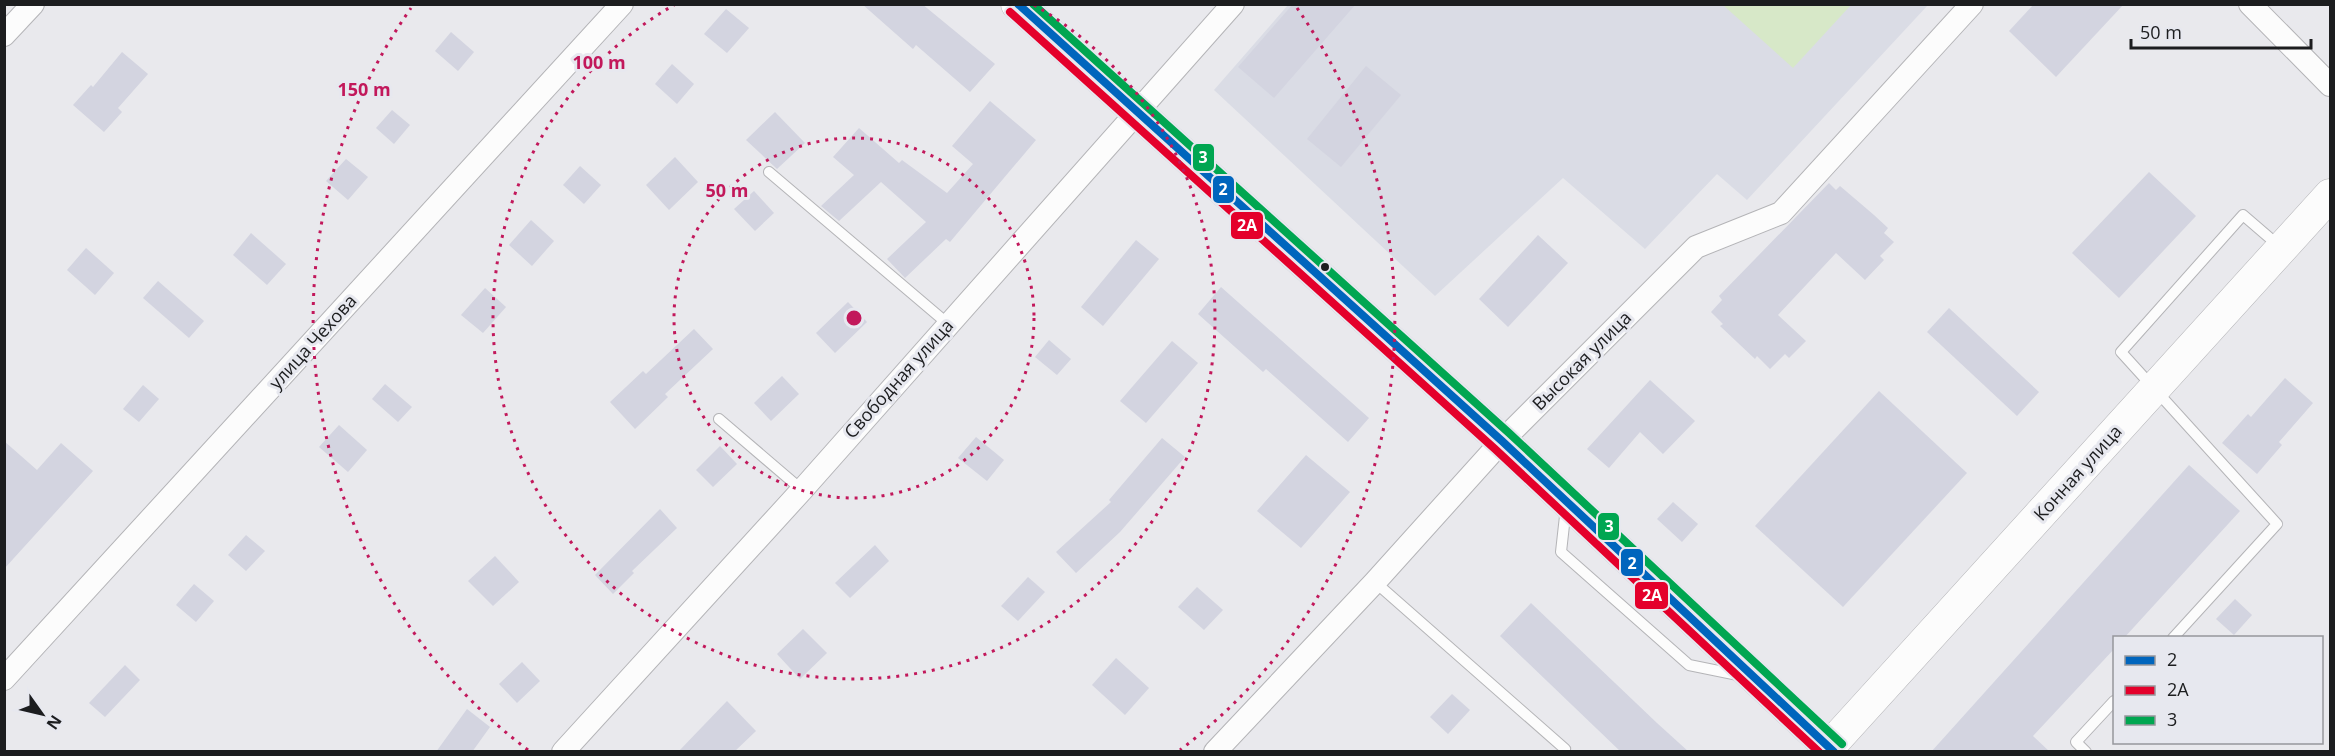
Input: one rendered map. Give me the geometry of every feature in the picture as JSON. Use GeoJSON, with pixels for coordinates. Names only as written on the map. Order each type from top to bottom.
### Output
{"type":"FeatureCollection","features":[{"type":"Feature","properties":{"kind":"main road"},"geometry":{"type":"LineString","coordinates":[[1017,4],[1502,441],[1756,678],[1827,749]]}},
{"type":"Feature","properties":{"kind":"main road","name":"Конная улица"},"geometry":{"type":"LineString","coordinates":[[1827,749],[2331,195]]}},
{"type":"Feature","properties":{"kind":"street"},"geometry":{"type":"LineString","coordinates":[[4,35],[33,4]]}},
{"type":"Feature","properties":{"kind":"street","name":"улица Чехова"},"geometry":{"type":"LineString","coordinates":[[4,679],[622,4]]}},
{"type":"Feature","properties":{"kind":"street","name":"Свободная улица"},"geometry":{"type":"LineString","coordinates":[[562,752],[802,490],[1233,4]]}},
{"type":"Feature","properties":{"kind":"street","name":"Высокая улица"},"geometry":{"type":"LineString","coordinates":[[1215,752],[1375,582],[1502,441],[1696,247],[1781,213],[1972,4]]}},
{"type":"Feature","properties":{"kind":"street"},"geometry":{"type":"LineString","coordinates":[[2250,4],[2331,85]]}},
{"type":"Feature","properties":{"kind":"lane"},"geometry":{"type":"LineString","coordinates":[[769,172],[948,324]]}},
{"type":"Feature","properties":{"kind":"lane"},"geometry":{"type":"LineString","coordinates":[[2175,636],[2277,524],[2121,352],[2243,215],[2282,249]]}},
{"type":"Feature","properties":{"kind":"lane"},"geometry":{"type":"LineString","coordinates":[[719,419],[802,490]]}},
{"type":"Feature","properties":{"kind":"lane"},"geometry":{"type":"LineString","coordinates":[[1375,582],[1565,749],[1563,752]]}},
{"type":"Feature","properties":{"kind":"lane"},"geometry":{"type":"LineString","coordinates":[[2086,752],[2076,742],[2113,703]]}},
{"type":"Feature","properties":{"kind":"shaded area"},"geometry":{"type":"Polygon","coordinates":[[[1288,5],[1928,5],[1747,200],[1717,174],[1645,249],[1563,178],[1435,296],[1214,90],[1288,5]]]}},
{"type":"Feature","properties":{"kind":"green space"},"geometry":{"type":"Polygon","coordinates":[[[1723,5],[1851,5],[1793,68],[1723,5]]]}},
{"type":"Feature","properties":{"kind":"building"},"geometry":{"type":"Polygon","coordinates":[[[862,4],[922,4],[995,64],[970,92],[916,45],[913,49],[862,4]]]}},
{"type":"Feature","properties":{"kind":"building"},"geometry":{"type":"Polygon","coordinates":[[[1293,4],[1356,4],[1274,98],[1238,67],[1293,4]]]}},
{"type":"Feature","properties":{"kind":"building"},"geometry":{"type":"Polygon","coordinates":[[[2034,4],[2124,4],[2056,77],[2009,31],[2034,4]]]}},
{"type":"Feature","properties":{"kind":"building"},"geometry":{"type":"Polygon","coordinates":[[[726,9],[749,28],[727,53],[704,34],[726,9]]]}},
{"type":"Feature","properties":{"kind":"building"},"geometry":{"type":"Polygon","coordinates":[[[451,32],[474,52],[458,71],[435,51],[451,32]]]}},
{"type":"Feature","properties":{"kind":"building"},"geometry":{"type":"Polygon","coordinates":[[[122,52],[148,74],[118,108],[122,112],[104,132],[73,105],[91,85],[93,87],[122,52]]]}},
{"type":"Feature","properties":{"kind":"building"},"geometry":{"type":"Polygon","coordinates":[[[672,64],[694,84],[677,104],[655,84],[672,64]]]}},
{"type":"Feature","properties":{"kind":"building"},"geometry":{"type":"Polygon","coordinates":[[[1366,66],[1401,95],[1341,167],[1307,139],[1366,66]]]}},
{"type":"Feature","properties":{"kind":"building"},"geometry":{"type":"Polygon","coordinates":[[[990,101],[1036,140],[950,242],[946,239],[905,278],[887,259],[926,222],[881,182],[839,221],[821,206],[854,175],[833,157],[859,128],[899,163],[902,160],[947,193],[973,164],[952,146],[990,101]]]}},
{"type":"Feature","properties":{"kind":"building"},"geometry":{"type":"Polygon","coordinates":[[[392,110],[410,125],[394,144],[376,128],[392,110]]]}},
{"type":"Feature","properties":{"kind":"building"},"geometry":{"type":"Polygon","coordinates":[[[775,112],[805,143],[777,169],[746,140],[775,112]]]}},
{"type":"Feature","properties":{"kind":"building"},"geometry":{"type":"Polygon","coordinates":[[[675,157],[698,182],[669,210],[646,185],[675,157]]]}},
{"type":"Feature","properties":{"kind":"building"},"geometry":{"type":"Polygon","coordinates":[[[346,159],[368,177],[348,200],[326,181],[346,159]]]}},
{"type":"Feature","properties":{"kind":"building"},"geometry":{"type":"Polygon","coordinates":[[[580,166],[601,185],[584,204],[563,185],[580,166]]]}},
{"type":"Feature","properties":{"kind":"building"},"geometry":{"type":"Polygon","coordinates":[[[2149,172],[2196,216],[2119,298],[2072,253],[2149,172]]]}},
{"type":"Feature","properties":{"kind":"building"},"geometry":{"type":"Polygon","coordinates":[[[1829,183],[1836,190],[1840,186],[1874,215],[1888,228],[1884,233],[1894,242],[1880,256],[1884,260],[1865,280],[1836,253],[1778,315],[1806,341],[1789,358],[1785,354],[1770,369],[1757,356],[1755,359],[1720,326],[1723,324],[1711,312],[1722,300],[1719,296],[1829,183]]]}},
{"type":"Feature","properties":{"kind":"building"},"geometry":{"type":"Polygon","coordinates":[[[754,191],[774,213],[755,231],[734,209],[754,191]]]}},
{"type":"Feature","properties":{"kind":"building"},"geometry":{"type":"Polygon","coordinates":[[[531,220],[554,241],[532,266],[509,245],[531,220]]]}},
{"type":"Feature","properties":{"kind":"building"},"geometry":{"type":"Polygon","coordinates":[[[251,233],[286,264],[267,285],[233,255],[251,233]]]}},
{"type":"Feature","properties":{"kind":"building"},"geometry":{"type":"Polygon","coordinates":[[[1538,235],[1568,263],[1508,327],[1479,299],[1538,235]]]}},
{"type":"Feature","properties":{"kind":"building"},"geometry":{"type":"Polygon","coordinates":[[[1136,240],[1159,259],[1103,326],[1081,307],[1136,240]]]}},
{"type":"Feature","properties":{"kind":"building"},"geometry":{"type":"Polygon","coordinates":[[[86,248],[114,273],[95,295],[67,270],[86,248]]]}},
{"type":"Feature","properties":{"kind":"building"},"geometry":{"type":"Polygon","coordinates":[[[158,281],[204,321],[189,338],[143,298],[158,281]]]}},
{"type":"Feature","properties":{"kind":"building"},"geometry":{"type":"Polygon","coordinates":[[[1221,287],[1369,418],[1348,442],[1266,369],[1263,372],[1198,314],[1221,287]]]}},
{"type":"Feature","properties":{"kind":"building"},"geometry":{"type":"Polygon","coordinates":[[[485,288],[506,307],[483,333],[461,315],[485,288]]]}},
{"type":"Feature","properties":{"kind":"building"},"geometry":{"type":"Polygon","coordinates":[[[848,302],[867,322],[835,353],[816,333],[848,302]]]}},
{"type":"Feature","properties":{"kind":"building"},"geometry":{"type":"Polygon","coordinates":[[[1949,308],[2039,392],[2017,416],[1927,332],[1949,308]]]}},
{"type":"Feature","properties":{"kind":"building"},"geometry":{"type":"Polygon","coordinates":[[[694,329],[713,349],[665,394],[668,397],[635,429],[610,402],[643,371],[646,374],[694,329]]]}},
{"type":"Feature","properties":{"kind":"building"},"geometry":{"type":"Polygon","coordinates":[[[1049,340],[1071,359],[1057,375],[1035,357],[1049,340]]]}},
{"type":"Feature","properties":{"kind":"building"},"geometry":{"type":"Polygon","coordinates":[[[1172,341],[1198,363],[1146,423],[1120,401],[1172,341]]]}},
{"type":"Feature","properties":{"kind":"building"},"geometry":{"type":"Polygon","coordinates":[[[782,376],[799,394],[771,421],[754,403],[782,376]]]}},
{"type":"Feature","properties":{"kind":"building"},"geometry":{"type":"Polygon","coordinates":[[[2285,378],[2313,403],[2279,442],[2282,445],[2257,474],[2222,443],[2248,414],[2251,417],[2285,378]]]}},
{"type":"Feature","properties":{"kind":"building"},"geometry":{"type":"Polygon","coordinates":[[[1650,380],[1695,421],[1663,454],[1640,432],[1609,468],[1587,449],[1650,380]]]}},
{"type":"Feature","properties":{"kind":"building"},"geometry":{"type":"Polygon","coordinates":[[[385,384],[412,407],[398,422],[372,399],[385,384]]]}},
{"type":"Feature","properties":{"kind":"building"},"geometry":{"type":"Polygon","coordinates":[[[143,385],[159,399],[139,422],[123,409],[143,385]]]}},
{"type":"Feature","properties":{"kind":"building"},"geometry":{"type":"Polygon","coordinates":[[[1879,391],[1967,473],[1843,607],[1755,526],[1879,391]]]}},
{"type":"Feature","properties":{"kind":"building"},"geometry":{"type":"Polygon","coordinates":[[[339,425],[367,450],[348,472],[319,447],[339,425]]]}},
{"type":"Feature","properties":{"kind":"building"},"geometry":{"type":"Polygon","coordinates":[[[976,437],[1004,460],[987,481],[958,458],[976,437]]]}},
{"type":"Feature","properties":{"kind":"building"},"geometry":{"type":"Polygon","coordinates":[[[1162,438],[1185,457],[1120,532],[1076,573],[1056,552],[1111,502],[1109,500],[1162,438]]]}},
{"type":"Feature","properties":{"kind":"building"},"geometry":{"type":"Polygon","coordinates":[[[4,441],[37,470],[61,443],[93,471],[4,569],[4,441]]]}},
{"type":"Feature","properties":{"kind":"building"},"geometry":{"type":"Polygon","coordinates":[[[720,446],[737,464],[713,487],[696,470],[720,446]]]}},
{"type":"Feature","properties":{"kind":"building"},"geometry":{"type":"Polygon","coordinates":[[[1306,455],[1350,492],[1301,548],[1257,511],[1306,455]]]}},
{"type":"Feature","properties":{"kind":"building"},"geometry":{"type":"Polygon","coordinates":[[[2189,465],[2240,511],[2126,636],[2113,636],[2113,650],[2033,736],[2050,752],[1931,752],[2189,465]]]}},
{"type":"Feature","properties":{"kind":"building"},"geometry":{"type":"Polygon","coordinates":[[[1673,502],[1698,524],[1682,542],[1657,519],[1673,502]]]}},
{"type":"Feature","properties":{"kind":"building"},"geometry":{"type":"Polygon","coordinates":[[[660,509],[677,528],[632,571],[634,573],[613,594],[595,575],[660,509]]]}},
{"type":"Feature","properties":{"kind":"building"},"geometry":{"type":"Polygon","coordinates":[[[246,535],[265,551],[246,571],[228,555],[246,535]]]}},
{"type":"Feature","properties":{"kind":"building"},"geometry":{"type":"Polygon","coordinates":[[[875,545],[889,561],[850,598],[835,583],[875,545]]]}},
{"type":"Feature","properties":{"kind":"building"},"geometry":{"type":"Polygon","coordinates":[[[495,556],[519,582],[493,606],[468,581],[495,556]]]}},
{"type":"Feature","properties":{"kind":"building"},"geometry":{"type":"Polygon","coordinates":[[[1028,577],[1045,592],[1018,621],[1001,606],[1028,577]]]}},
{"type":"Feature","properties":{"kind":"building"},"geometry":{"type":"Polygon","coordinates":[[[194,584],[214,601],[196,622],[176,605],[194,584]]]}},
{"type":"Feature","properties":{"kind":"building"},"geometry":{"type":"Polygon","coordinates":[[[1197,587],[1223,610],[1204,630],[1178,607],[1197,587]]]}},
{"type":"Feature","properties":{"kind":"building"},"geometry":{"type":"Polygon","coordinates":[[[2235,599],[2252,615],[2234,635],[2216,619],[2235,599]]]}},
{"type":"Feature","properties":{"kind":"building"},"geometry":{"type":"Polygon","coordinates":[[[1531,603],[1689,752],[1621,752],[1500,636],[1531,603]]]}},
{"type":"Feature","properties":{"kind":"building"},"geometry":{"type":"Polygon","coordinates":[[[803,629],[827,653],[800,679],[777,654],[803,629]]]}},
{"type":"Feature","properties":{"kind":"building"},"geometry":{"type":"Polygon","coordinates":[[[1116,658],[1149,688],[1125,715],[1092,685],[1116,658]]]}},
{"type":"Feature","properties":{"kind":"building"},"geometry":{"type":"Polygon","coordinates":[[[522,662],[540,681],[517,703],[499,684],[522,662]]]}},
{"type":"Feature","properties":{"kind":"building"},"geometry":{"type":"Polygon","coordinates":[[[125,665],[140,680],[105,717],[89,703],[125,665]]]}},
{"type":"Feature","properties":{"kind":"building"},"geometry":{"type":"Polygon","coordinates":[[[1452,694],[1470,710],[1448,734],[1430,717],[1452,694]]]}},
{"type":"Feature","properties":{"kind":"building"},"geometry":{"type":"Polygon","coordinates":[[[727,701],[756,731],[734,752],[678,752],[727,701]]]}},
{"type":"Feature","properties":{"kind":"building"},"geometry":{"type":"Polygon","coordinates":[[[467,709],[490,727],[472,752],[436,752],[467,709]]]}},
{"type":"Feature","properties":{"kind":"transit line","name":"2"},"geometry":{"type":"LineString","coordinates":[[1018,4],[1502,441],[1834,752]]}},
{"type":"Feature","properties":{"kind":"transit line","name":"3"},"geometry":{"type":"LineString","coordinates":[[1033,4],[1509,433],[1842,744]]}},
{"type":"Feature","properties":{"kind":"transit line","name":"2А"},"geometry":{"type":"LineString","coordinates":[[1010,12],[1495,449],[1819,752]]}}]}
